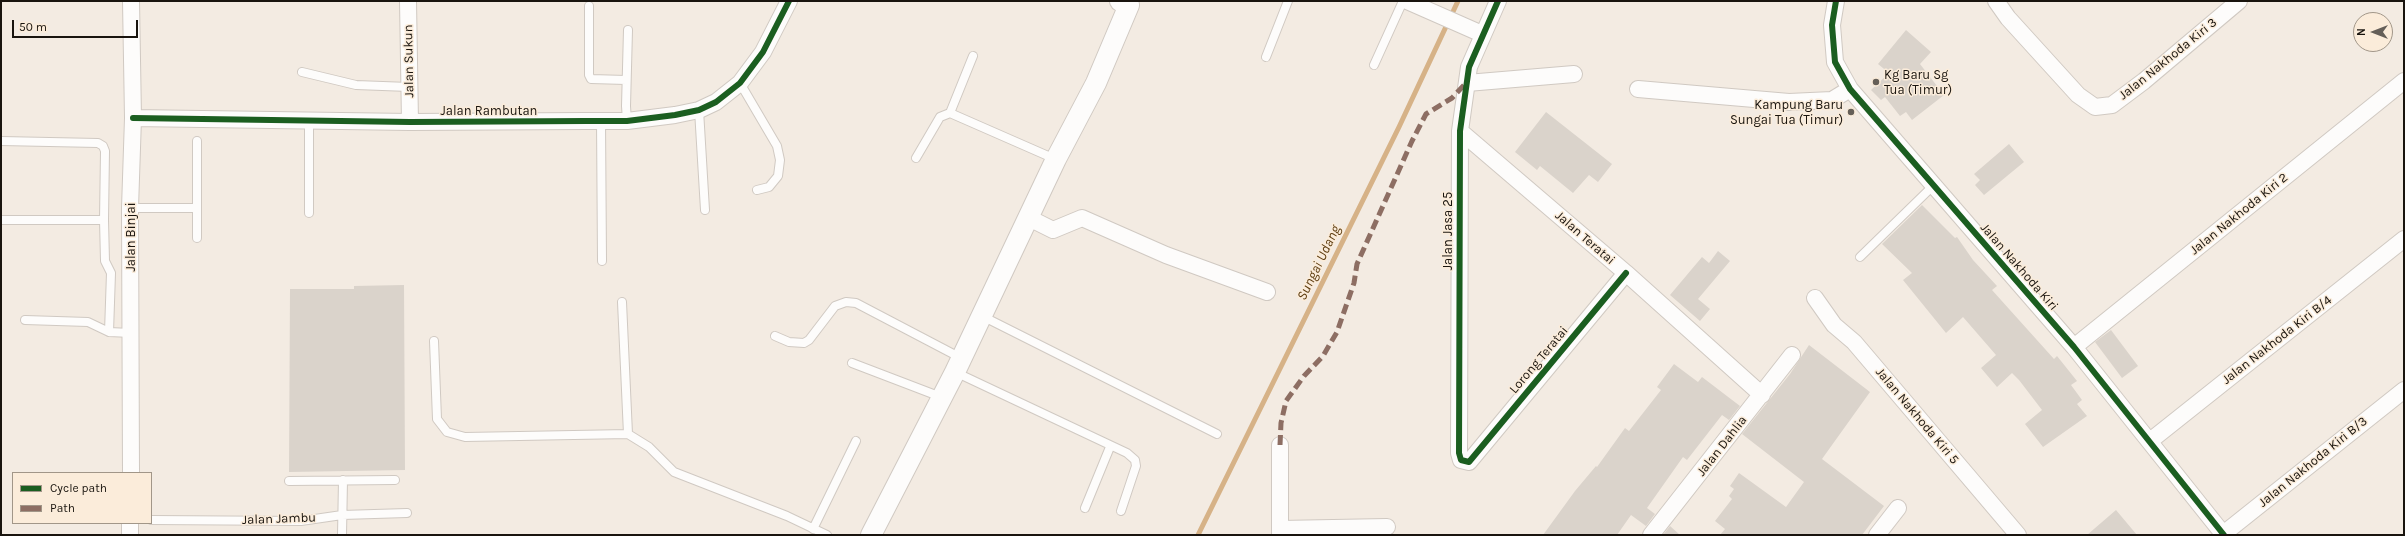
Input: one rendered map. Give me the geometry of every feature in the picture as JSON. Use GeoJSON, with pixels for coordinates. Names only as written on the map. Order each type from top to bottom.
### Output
{"type":"FeatureCollection","features":[{"type":"Feature","properties":{"kind":"street","name":"Jalan Binjai"},"geometry":{"type":"LineString","coordinates":[[131,1],[133,118],[130,208],[131,472]]}},
{"type":"Feature","properties":{"kind":"street","name":"Jalan Sukun"},"geometry":{"type":"LineString","coordinates":[[408,1],[410,122]]}},
{"type":"Feature","properties":{"kind":"street","name":"Jalan Rambutan"},"geometry":{"type":"LineString","coordinates":[[133,118],[410,122],[627,121],[656,119],[699,110],[716,102],[740,83],[763,52],[789,1]]}},
{"type":"Feature","properties":{"kind":"street","name":"Jalan Jasa 25"},"geometry":{"type":"LineString","coordinates":[[1469,462],[1461,460],[1459,453],[1460,131],[1469,68],[1482,34],[1498,1]]}},
{"type":"Feature","properties":{"kind":"street","name":"Jalan Nakhoda Kiri"},"geometry":{"type":"LineString","coordinates":[[1836,1],[1832,25],[1835,62],[1850,89],[2074,347],[2150,440],[2223,535]]}},
{"type":"Feature","properties":{"kind":"street","name":"Jalan Nakhoda Kiri 3"},"geometry":{"type":"LineString","coordinates":[[1996,1],[2008,18],[2078,95],[2095,107],[2112,105],[2144,81],[2239,1]]}},
{"type":"Feature","properties":{"kind":"street"},"geometry":{"type":"LineString","coordinates":[[870,535],[959,365],[1056,159],[1096,83],[1127,2]]}},
{"type":"Feature","properties":{"kind":"street"},"geometry":{"type":"LineString","coordinates":[[1412,3],[1482,34]]}},
{"type":"Feature","properties":{"kind":"street"},"geometry":{"type":"LineString","coordinates":[[1467,83],[1574,74]]}},
{"type":"Feature","properties":{"kind":"street","name":"Jalan Nakhoda Kiri 2"},"geometry":{"type":"LineString","coordinates":[[2074,347],[2404,81]]}},
{"type":"Feature","properties":{"kind":"street"},"geometry":{"type":"LineString","coordinates":[[1638,89],[1789,102],[1832,100],[1850,89]]}},
{"type":"Feature","properties":{"kind":"street","name":"Jalan Teratai"},"geometry":{"type":"LineString","coordinates":[[1460,131],[1626,273],[1762,395]]}},
{"type":"Feature","properties":{"kind":"street"},"geometry":{"type":"LineString","coordinates":[[1029,218],[1053,230],[1082,218],[1166,255],[1267,292]]}},
{"type":"Feature","properties":{"kind":"street","name":"Jalan Nakhoda Kiri B/4"},"geometry":{"type":"LineString","coordinates":[[2150,440],[2404,239]]}},
{"type":"Feature","properties":{"kind":"street","name":"Lorong Teratai"},"geometry":{"type":"LineString","coordinates":[[1469,462],[1626,273]]}},
{"type":"Feature","properties":{"kind":"street","name":"Jalan Nakhoda Kiri 5"},"geometry":{"type":"LineString","coordinates":[[1815,298],[1834,325],[1854,342],[2018,535]]}},
{"type":"Feature","properties":{"kind":"street","name":"Jalan Dahlia"},"geometry":{"type":"LineString","coordinates":[[1651,535],[1792,355]]}},
{"type":"Feature","properties":{"kind":"street","name":"Jalan Nakhoda Kiri B/3"},"geometry":{"type":"LineString","coordinates":[[2223,535],[2404,390]]}},
{"type":"Feature","properties":{"kind":"street"},"geometry":{"type":"LineString","coordinates":[[1280,445],[1280,532],[1387,527]]}},
{"type":"Feature","properties":{"kind":"street"},"geometry":{"type":"LineString","coordinates":[[1877,535],[1898,508]]}},
{"type":"Feature","properties":{"kind":"street"},"geometry":{"type":"LineString","coordinates":[[130,524],[130,535]]}},
{"type":"Feature","properties":{"kind":"lane"},"geometry":{"type":"LineString","coordinates":[[1266,57],[1288,1]]}},
{"type":"Feature","properties":{"kind":"lane"},"geometry":{"type":"LineString","coordinates":[[1374,65],[1412,3]]}},
{"type":"Feature","properties":{"kind":"lane"},"geometry":{"type":"LineString","coordinates":[[589,6],[589,75],[591,80],[626,80]]}},
{"type":"Feature","properties":{"kind":"lane"},"geometry":{"type":"LineString","coordinates":[[627,121],[626,80],[628,30]]}},
{"type":"Feature","properties":{"kind":"lane"},"geometry":{"type":"LineString","coordinates":[[950,113],[973,56]]}},
{"type":"Feature","properties":{"kind":"lane"},"geometry":{"type":"LineString","coordinates":[[302,72],[356,85],[409,87]]}},
{"type":"Feature","properties":{"kind":"lane"},"geometry":{"type":"LineString","coordinates":[[740,83],[777,146],[780,160],[778,176],[769,187],[757,190]]}},
{"type":"Feature","properties":{"kind":"lane"},"geometry":{"type":"LineString","coordinates":[[699,110],[705,210]]}},
{"type":"Feature","properties":{"kind":"lane"},"geometry":{"type":"LineString","coordinates":[[916,158],[940,117],[950,113],[1056,159]]}},
{"type":"Feature","properties":{"kind":"lane"},"geometry":{"type":"LineString","coordinates":[[309,121],[309,212]]}},
{"type":"Feature","properties":{"kind":"lane"},"geometry":{"type":"LineString","coordinates":[[601,121],[602,261]]}},
{"type":"Feature","properties":{"kind":"lane"},"geometry":{"type":"LineString","coordinates":[[1,141],[98,143],[103,146],[105,151],[105,261],[111,273],[109,332]]}},
{"type":"Feature","properties":{"kind":"lane"},"geometry":{"type":"LineString","coordinates":[[197,141],[197,238]]}},
{"type":"Feature","properties":{"kind":"lane"},"geometry":{"type":"LineString","coordinates":[[1860,257],[1934,185]]}},
{"type":"Feature","properties":{"kind":"lane"},"geometry":{"type":"LineString","coordinates":[[130,208],[197,208]]}},
{"type":"Feature","properties":{"kind":"lane"},"geometry":{"type":"LineString","coordinates":[[1,220],[104,220]]}},
{"type":"Feature","properties":{"kind":"lane"},"geometry":{"type":"LineString","coordinates":[[622,302],[628,434]]}},
{"type":"Feature","properties":{"kind":"lane"},"geometry":{"type":"LineString","coordinates":[[775,336],[789,342],[804,343],[809,340],[835,306],[846,302],[856,303],[959,365],[1110,447],[1127,453],[1135,460],[1136,466],[1121,511]]}},
{"type":"Feature","properties":{"kind":"lane"},"geometry":{"type":"LineString","coordinates":[[982,316],[1217,434]]}},
{"type":"Feature","properties":{"kind":"lane"},"geometry":{"type":"LineString","coordinates":[[25,320],[88,322],[109,332],[131,333]]}},
{"type":"Feature","properties":{"kind":"lane"},"geometry":{"type":"LineString","coordinates":[[434,341],[437,419],[447,432],[465,437],[628,434],[649,447],[674,472],[787,516],[827,535]]}},
{"type":"Feature","properties":{"kind":"lane"},"geometry":{"type":"LineString","coordinates":[[852,363],[941,398]]}},
{"type":"Feature","properties":{"kind":"lane"},"geometry":{"type":"LineString","coordinates":[[813,529],[856,441]]}},
{"type":"Feature","properties":{"kind":"lane"},"geometry":{"type":"LineString","coordinates":[[1085,508],[1110,447]]}},
{"type":"Feature","properties":{"kind":"lane"},"geometry":{"type":"LineString","coordinates":[[342,535],[343,480]]}},
{"type":"Feature","properties":{"kind":"lane"},"geometry":{"type":"LineString","coordinates":[[289,481],[395,480]]}},
{"type":"Feature","properties":{"kind":"lane","name":"Jalan Jambu"},"geometry":{"type":"LineString","coordinates":[[152,520],[301,521],[342,515],[406,514]]}},
{"type":"Feature","properties":{"kind":"building"},"geometry":{"type":"Polygon","coordinates":[[[1906,30],[1931,52],[1920,64],[1944,95],[1912,120],[1906,112],[1900,116],[1885,97],[1881,100],[1871,90],[1889,73],[1878,64],[1906,30]]]}},
{"type":"Feature","properties":{"kind":"building"},"geometry":{"type":"Polygon","coordinates":[[[1546,112],[1612,164],[1598,182],[1589,175],[1573,193],[1540,166],[1537,170],[1515,152],[1546,112]]]}},
{"type":"Feature","properties":{"kind":"building"},"geometry":{"type":"Polygon","coordinates":[[[2009,144],[2024,162],[1984,195],[1975,185],[1980,180],[1974,174],[2009,144]]]}},
{"type":"Feature","properties":{"kind":"building"},"geometry":{"type":"Polygon","coordinates":[[[1922,205],[1955,238],[1957,237],[1973,260],[1997,286],[1992,290],[2054,359],[2057,356],[2077,381],[2071,385],[2082,400],[2077,404],[2087,416],[2043,447],[2025,424],[2042,410],[2019,380],[2012,373],[1997,387],[1981,368],[1996,355],[1963,317],[1946,333],[1903,280],[1912,273],[1882,244],[1922,205]]]}},
{"type":"Feature","properties":{"kind":"building"},"geometry":{"type":"Polygon","coordinates":[[[1718,251],[1730,261],[1698,299],[1710,309],[1700,321],[1670,295],[1702,257],[1709,263],[1718,251]]]}},
{"type":"Feature","properties":{"kind":"building"},"geometry":{"type":"Polygon","coordinates":[[[404,285],[405,470],[289,472],[290,289],[354,289],[354,286],[404,285]]]}},
{"type":"Feature","properties":{"kind":"building"},"geometry":{"type":"Polygon","coordinates":[[[2111,330],[2138,366],[2122,378],[2095,342],[2111,330]]]}},
{"type":"Feature","properties":{"kind":"building"},"geometry":{"type":"Polygon","coordinates":[[[1809,345],[1870,392],[1822,459],[1884,506],[1862,535],[1720,535],[1725,529],[1715,521],[1732,499],[1729,496],[1734,489],[1730,486],[1739,473],[1786,507],[1804,482],[1742,434],[1790,374],[1809,345]]]}},
{"type":"Feature","properties":{"kind":"building"},"geometry":{"type":"Polygon","coordinates":[[[1674,364],[1698,382],[1702,377],[1740,406],[1729,420],[1722,415],[1687,460],[1683,457],[1647,508],[1655,514],[1646,526],[1631,515],[1617,535],[1543,535],[1575,491],[1596,466],[1597,467],[1625,428],[1629,431],[1661,390],[1657,387],[1674,364]]]}},
{"type":"Feature","properties":{"kind":"building"},"geometry":{"type":"Polygon","coordinates":[[[2116,510],[2137,535],[2087,535],[2116,510]]]}},
{"type":"Feature","properties":{"kind":"building"},"geometry":{"type":"Polygon","coordinates":[[[1670,526],[1680,535],[1663,535],[1670,526]]]}},
{"type":"Feature","properties":{"kind":"waterway","name":"Sungai Udang"},"geometry":{"type":"LineString","coordinates":[[1198,535],[1399,127],[1458,1]]}},
{"type":"Feature","properties":{"kind":"marked path"},"geometry":{"type":"LineString","coordinates":[[1280,445],[1281,423],[1286,401],[1304,376],[1323,356],[1337,332],[1354,283],[1357,264],[1412,141],[1426,114],[1452,98],[1466,83]]}},
{"type":"Feature","properties":{"kind":"cycle path"},"geometry":{"type":"LineString","coordinates":[[133,118],[410,122],[627,121],[675,115],[699,110],[716,102],[740,83],[763,52],[789,1]]}},
{"type":"Feature","properties":{"kind":"cycle path"},"geometry":{"type":"LineString","coordinates":[[1498,1],[1469,67],[1460,131],[1459,453],[1461,460],[1469,462],[1626,273]]}},
{"type":"Feature","properties":{"kind":"cycle path"},"geometry":{"type":"LineString","coordinates":[[1836,1],[1832,25],[1835,62],[1850,89],[2074,347],[2224,535]]}},
{"type":"Feature","properties":{"kind":"place","name":"Kg Baru Sg Tua (Timur)"},"geometry":{"type":"Point","coordinates":[1876,82]}},
{"type":"Feature","properties":{"kind":"place","name":"Kampung Baru Sungai Tua (Timur)"},"geometry":{"type":"Point","coordinates":[1851,112]}}]}
